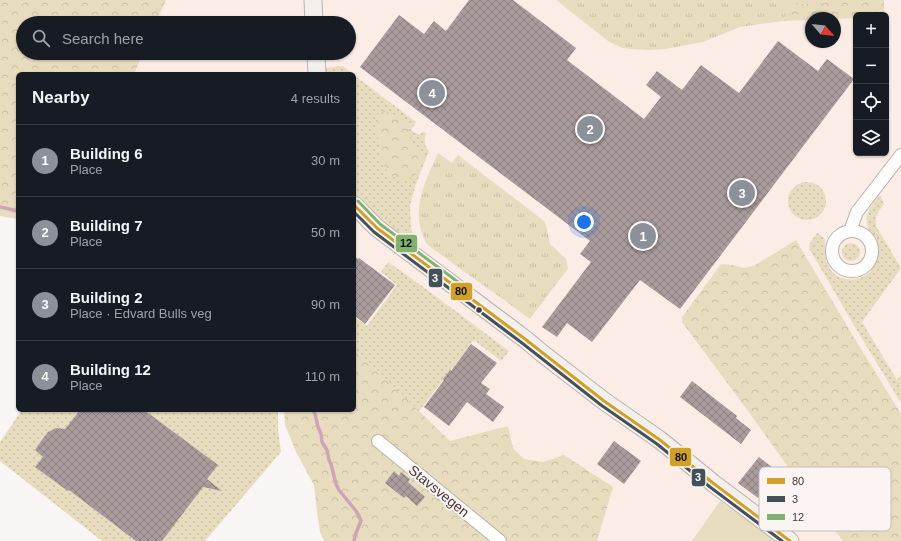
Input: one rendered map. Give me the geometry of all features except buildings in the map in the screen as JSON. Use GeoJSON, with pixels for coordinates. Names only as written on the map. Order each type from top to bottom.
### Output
{"type":"FeatureCollection","features":[{"type":"Feature","properties":{"kind":"street"},"geometry":{"type":"LineString","coordinates":[[313,0],[314,16]]}},
{"type":"Feature","properties":{"kind":"street"},"geometry":{"type":"LineString","coordinates":[[316,60],[317,72]]}},
{"type":"Feature","properties":{"kind":"street"},"geometry":{"type":"LineString","coordinates":[[850,231],[857,212],[901,155]]}},
{"type":"Feature","properties":{"kind":"street"},"geometry":{"type":"LineString","coordinates":[[356,207],[377,228],[525,339],[604,401],[660,440],[759,518]]}},
{"type":"Feature","properties":{"kind":"street","name":"Stavsvegen"},"geometry":{"type":"LineString","coordinates":[[378,441],[500,541]]}},
{"type":"Feature","properties":{"kind":"street"},"geometry":{"type":"LineString","coordinates":[[777,531],[790,541]]}},
{"type":"Feature","properties":{"kind":"shaded area"},"geometry":{"type":"Polygon","coordinates":[[[166,0],[901,0],[901,541],[574,541],[356,374],[356,72],[135,72],[140,60],[356,60],[356,16],[159,16],[166,0]]]}},
{"type":"Feature","properties":{"kind":"green space"},"geometry":{"type":"Polygon","coordinates":[[[0,0],[166,0],[159,16],[16,16],[16,60],[140,60],[135,72],[16,72],[16,219],[0,216],[0,0]]]}},
{"type":"Feature","properties":{"kind":"green space"},"geometry":{"type":"Polygon","coordinates":[[[556,0],[827,0],[822,4],[794,4],[782,21],[740,27],[703,42],[664,49],[649,50],[622,48],[608,41],[556,0]]]}},
{"type":"Feature","properties":{"kind":"green space"},"geometry":{"type":"Polygon","coordinates":[[[827,0],[884,0],[884,12],[853,12],[853,18],[841,19],[841,12],[805,12],[805,20],[782,21],[794,4],[822,4],[827,0]]]}},
{"type":"Feature","properties":{"kind":"green space"},"geometry":{"type":"Polygon","coordinates":[[[343,66],[350,72],[325,72],[325,68],[343,66]]]}},
{"type":"Feature","properties":{"kind":"green space"},"geometry":{"type":"Polygon","coordinates":[[[356,77],[416,122],[411,130],[419,135],[423,132],[426,133],[425,143],[429,151],[416,184],[410,205],[411,229],[418,244],[414,247],[380,219],[356,196],[356,77]]]}},
{"type":"Feature","properties":{"kind":"green space"},"geometry":{"type":"Polygon","coordinates":[[[384,111],[401,117],[408,126],[411,144],[424,158],[417,173],[408,179],[399,179],[389,175],[381,160],[381,144],[375,132],[376,115],[384,111]]]}},
{"type":"Feature","properties":{"kind":"green space"},"geometry":{"type":"Polygon","coordinates":[[[438,153],[452,163],[458,155],[544,221],[550,244],[566,259],[568,269],[530,319],[433,249],[425,241],[419,218],[419,207],[424,185],[438,153]]]}},
{"type":"Feature","properties":{"kind":"green space"},"geometry":{"type":"Polygon","coordinates":[[[803,182],[811,182],[821,187],[825,194],[825,208],[821,215],[811,220],[803,220],[793,215],[791,212],[788,205],[788,197],[793,187],[796,185],[803,182]]]}},
{"type":"Feature","properties":{"kind":"green space"},"geometry":{"type":"Polygon","coordinates":[[[880,195],[884,204],[877,214],[876,226],[901,268],[862,322],[897,380],[901,375],[901,403],[809,248],[810,243],[817,233],[825,239],[826,260],[834,274],[838,277],[848,279],[863,277],[871,271],[877,259],[876,246],[868,229],[867,216],[874,202],[880,195]]]}},
{"type":"Feature","properties":{"kind":"green space"},"geometry":{"type":"Polygon","coordinates":[[[796,240],[901,414],[901,541],[843,541],[835,531],[891,531],[891,467],[788,467],[682,322],[682,317],[721,264],[743,268],[754,266],[796,240]]]}},
{"type":"Feature","properties":{"kind":"green space"},"geometry":{"type":"Polygon","coordinates":[[[851,243],[857,246],[860,252],[857,258],[851,261],[845,258],[842,252],[845,246],[851,243]]]}},
{"type":"Feature","properties":{"kind":"green space"},"geometry":{"type":"Polygon","coordinates":[[[388,262],[509,351],[501,361],[474,340],[419,411],[356,350],[356,318],[367,326],[397,285],[381,272],[388,262]]]}},
{"type":"Feature","properties":{"kind":"green space"},"geometry":{"type":"Polygon","coordinates":[[[356,350],[450,441],[508,426],[513,448],[524,459],[543,462],[564,455],[613,487],[597,541],[324,541],[320,532],[314,485],[296,452],[285,425],[284,412],[356,412],[356,350]]]}},
{"type":"Feature","properties":{"kind":"green space"},"geometry":{"type":"Polygon","coordinates":[[[21,412],[278,412],[278,430],[281,452],[205,541],[102,541],[0,461],[0,442],[21,412]]]}},
{"type":"Feature","properties":{"kind":"green space"},"geometry":{"type":"Polygon","coordinates":[[[720,501],[759,529],[759,531],[762,531],[776,541],[692,541],[720,501]]]}},
{"type":"Feature","properties":{"kind":"waterway"},"geometry":{"type":"LineString","coordinates":[[0,207],[16,211]]}},
{"type":"Feature","properties":{"kind":"waterway"},"geometry":{"type":"LineString","coordinates":[[314,412],[322,442],[327,450],[336,484],[356,511],[361,521],[354,541]]}},
{"type":"Feature","properties":{"kind":"transit line","name":"12"},"geometry":{"type":"LineString","coordinates":[[358,201],[380,224],[458,282]]}},
{"type":"Feature","properties":{"kind":"transit line","name":"80"},"geometry":{"type":"LineString","coordinates":[[356,207],[377,228],[525,339],[604,401],[660,440],[759,518]]}},
{"type":"Feature","properties":{"kind":"transit line","name":"3"},"geometry":{"type":"LineString","coordinates":[[356,214],[374,232],[522,343],[601,405],[657,444],[710,487],[759,524]]}},
{"type":"Feature","properties":{"kind":"transit line","name":"3"},"geometry":{"type":"LineString","coordinates":[[769,531],[782,541]]}},
{"type":"Feature","properties":{"kind":"transit line","name":"80"},"geometry":{"type":"LineString","coordinates":[[777,531],[790,541]]}},
{"type":"Feature","properties":{"kind":"place","name":"Building 12"},"geometry":{"type":"Point","coordinates":[432,93]}},
{"type":"Feature","properties":{"kind":"place","name":"Building 7"},"geometry":{"type":"Point","coordinates":[590,129]}},
{"type":"Feature","properties":{"kind":"place","name":"Building 2"},"geometry":{"type":"Point","coordinates":[742,193]}},
{"type":"Feature","properties":{"kind":"place","name":"Building 6"},"geometry":{"type":"Point","coordinates":[643,236]}}]}
